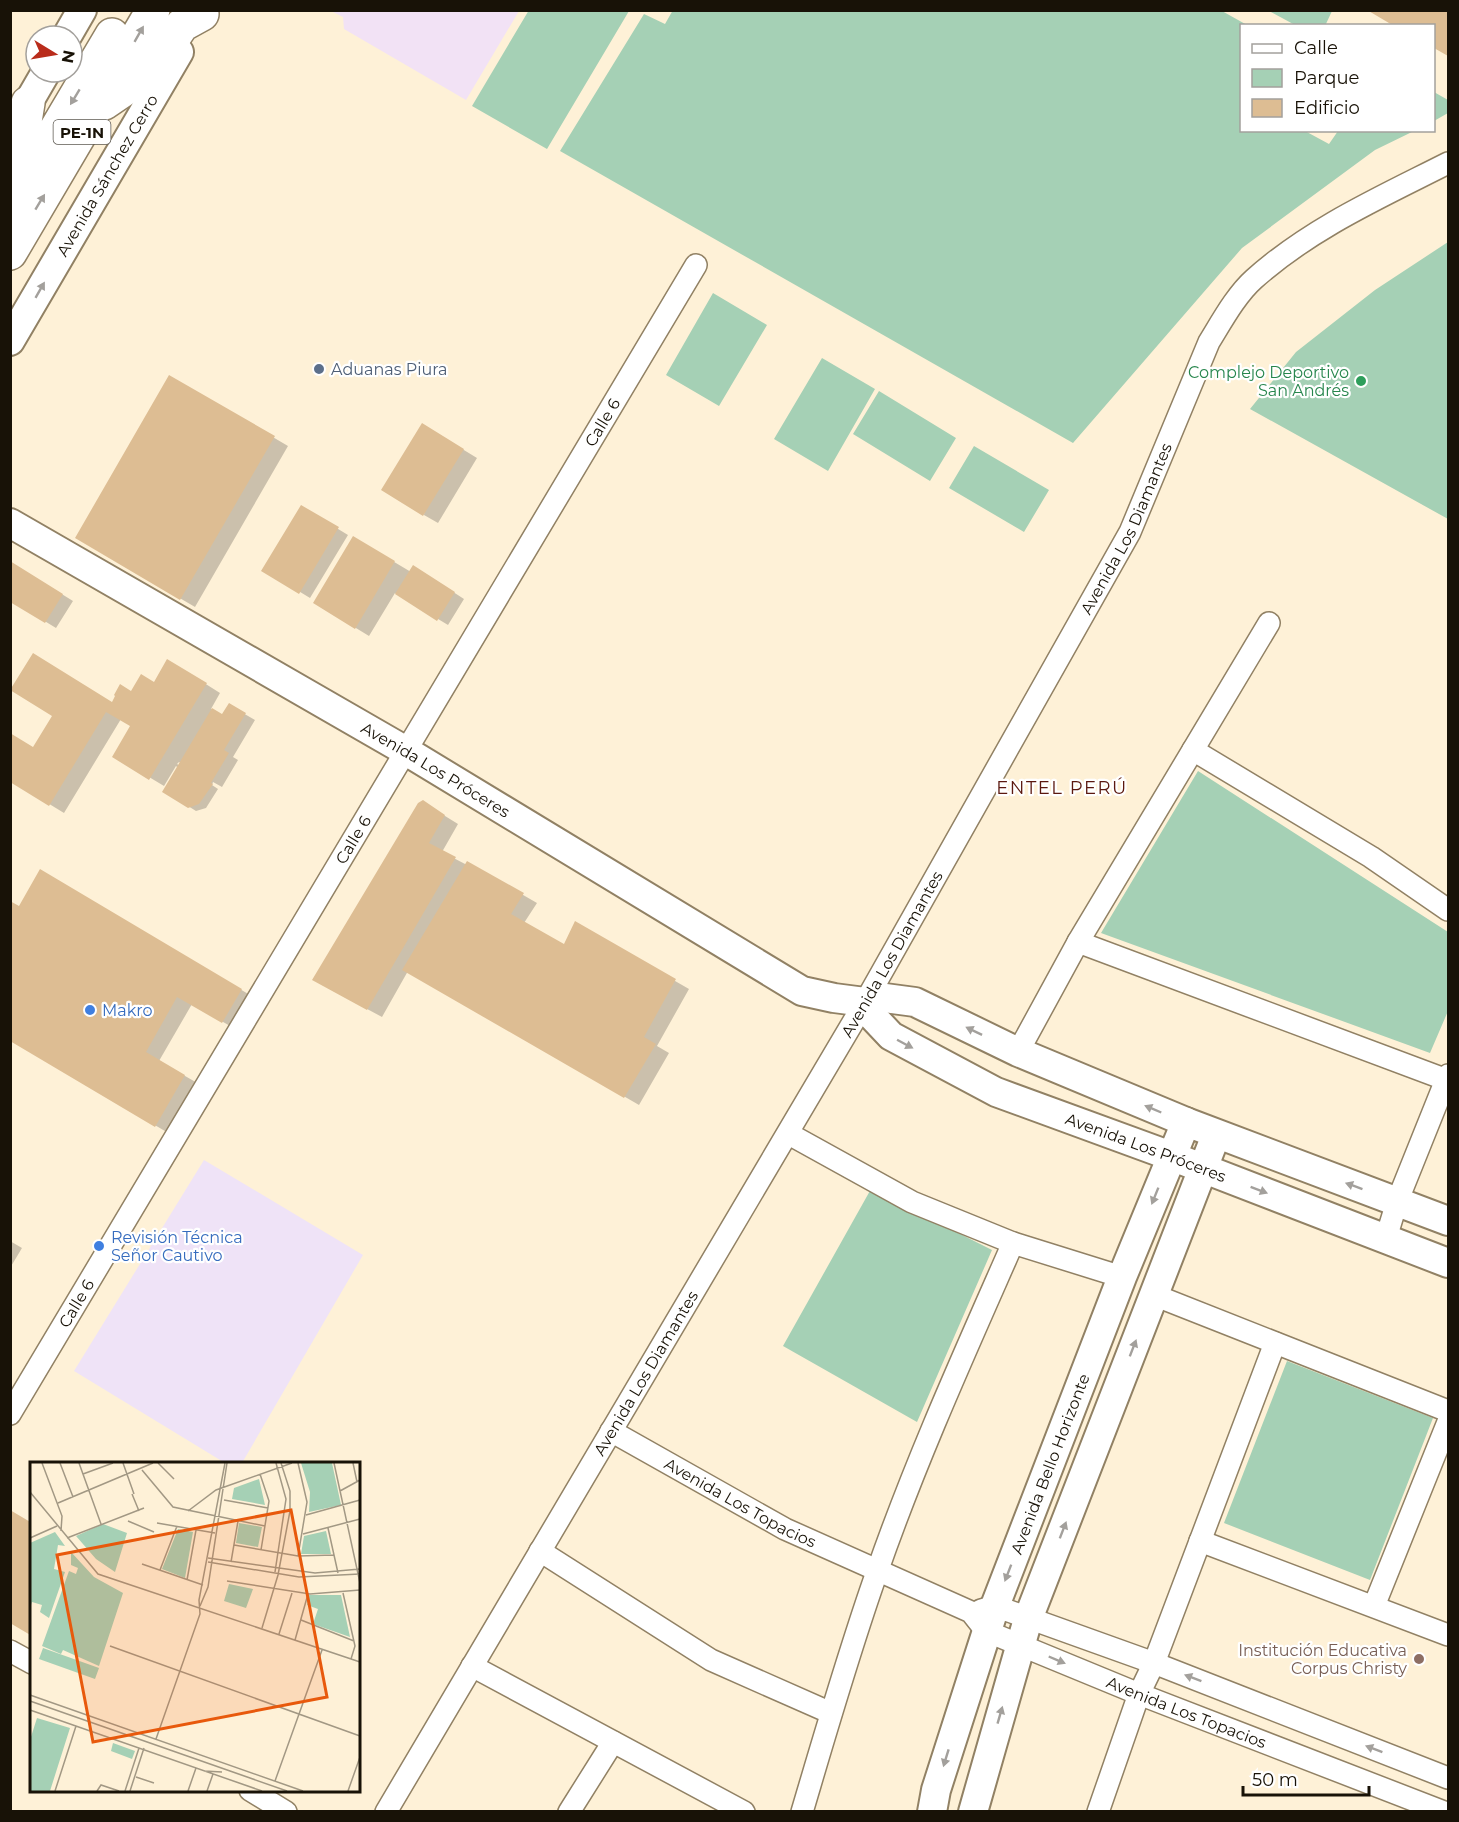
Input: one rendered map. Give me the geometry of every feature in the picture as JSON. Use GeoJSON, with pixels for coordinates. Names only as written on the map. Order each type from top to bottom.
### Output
{"type":"FeatureCollection","features":[{"type":"Feature","properties":{"kind":"highway","name":"PE-1N"},"geometry":{"type":"LineString","coordinates":[[10,207],[127,10]]}},
{"type":"Feature","properties":{"kind":"highway","name":"PE-1N"},"geometry":{"type":"LineString","coordinates":[[10,253],[153,10]]}},
{"type":"Feature","properties":{"kind":"highway"},"geometry":{"type":"LineString","coordinates":[[95,109],[151,71],[182,25],[202,12]]}},
{"type":"Feature","properties":{"kind":"highway"},"geometry":{"type":"LineString","coordinates":[[10,184],[17,171],[28,103]]}},
{"type":"Feature","properties":{"kind":"street"},"geometry":{"type":"LineString","coordinates":[[74,24],[82,10]]}},
{"type":"Feature","properties":{"kind":"street","name":"Avenida Sánchez Cerro"},"geometry":{"type":"LineString","coordinates":[[10,341],[202,12]]}},
{"type":"Feature","properties":{"kind":"street"},"geometry":{"type":"LineString","coordinates":[[10,132],[39,84]]}},
{"type":"Feature","properties":{"kind":"street","name":"Avenida Los Diamantes"},"geometry":{"type":"LineString","coordinates":[[386,1812],[866,1002],[1130,532],[1209,342],[1226,314],[1253,280],[1305,239],[1365,205],[1449,163]]}},
{"type":"Feature","properties":{"kind":"street","name":"Calle 6"},"geometry":{"type":"LineString","coordinates":[[10,1414],[696,265]]}},
{"type":"Feature","properties":{"kind":"street","name":"Avenida Los Próceres"},"geometry":{"type":"LineString","coordinates":[[10,523],[406,750],[802,991],[866,1002],[885,998],[915,1002],[1017,1052],[1186,1122],[1449,1221]]}},
{"type":"Feature","properties":{"kind":"street"},"geometry":{"type":"LineString","coordinates":[[1017,1052],[1078,942],[1269,624]]}},
{"type":"Feature","properties":{"kind":"street"},"geometry":{"type":"LineString","coordinates":[[1193,750],[1371,857],[1449,910]]}},
{"type":"Feature","properties":{"kind":"street"},"geometry":{"type":"LineString","coordinates":[[1078,942],[1448,1078],[1397,1202],[1386,1238]]}},
{"type":"Feature","properties":{"kind":"street","name":"Avenida Los Próceres"},"geometry":{"type":"LineString","coordinates":[[866,1002],[874,1018],[891,1036],[996,1092],[1171,1156],[1449,1263]]}},
{"type":"Feature","properties":{"kind":"street","name":"Avenida Bello Horizonte"},"geometry":{"type":"LineString","coordinates":[[932,1812],[984,1616],[1186,1122]]}},
{"type":"Feature","properties":{"kind":"street"},"geometry":{"type":"LineString","coordinates":[[789,1134],[912,1202],[1013,1243],[1122,1276]]}},
{"type":"Feature","properties":{"kind":"street"},"geometry":{"type":"LineString","coordinates":[[973,1812],[1024,1631],[1216,1134]]}},
{"type":"Feature","properties":{"kind":"street"},"geometry":{"type":"LineString","coordinates":[[802,1812],[852,1644],[877,1570],[932,1428],[1013,1243]]}},
{"type":"Feature","properties":{"kind":"street"},"geometry":{"type":"LineString","coordinates":[[1154,1295],[1449,1411]]}},
{"type":"Feature","properties":{"kind":"street"},"geometry":{"type":"LineString","coordinates":[[1098,1812],[1139,1694],[1154,1663],[1275,1343]]}},
{"type":"Feature","properties":{"kind":"street"},"geometry":{"type":"LineString","coordinates":[[1374,1606],[1449,1422]]}},
{"type":"Feature","properties":{"kind":"street","name":"Avenida Los Topacios"},"geometry":{"type":"LineString","coordinates":[[611,1431],[785,1529],[984,1616],[1024,1631],[1154,1663],[1449,1778]]}},
{"type":"Feature","properties":{"kind":"street"},"geometry":{"type":"LineString","coordinates":[[1200,1541],[1449,1635]]}},
{"type":"Feature","properties":{"kind":"street"},"geometry":{"type":"LineString","coordinates":[[540,1551],[711,1660],[831,1713]]}},
{"type":"Feature","properties":{"kind":"street","name":"Avenida Los Topacios"},"geometry":{"type":"LineString","coordinates":[[1024,1631],[1139,1694],[1444,1812]]}},
{"type":"Feature","properties":{"kind":"street"},"geometry":{"type":"LineString","coordinates":[[10,1651],[30,1662]]}},
{"type":"Feature","properties":{"kind":"street"},"geometry":{"type":"LineString","coordinates":[[472,1666],[744,1812]]}},
{"type":"Feature","properties":{"kind":"street"},"geometry":{"type":"LineString","coordinates":[[569,1812],[614,1742]]}},
{"type":"Feature","properties":{"kind":"street"},"geometry":{"type":"LineString","coordinates":[[252,1792],[286,1812]]}},
{"type":"Feature","properties":{"kind":"shaded area"},"geometry":{"type":"Polygon","coordinates":[[[331,11],[519,11],[466,100],[344,29],[343,17],[331,11]]]}},
{"type":"Feature","properties":{"kind":"shaded area"},"geometry":{"type":"Polygon","coordinates":[[[204,1160],[363,1255],[243,1462],[223,1462],[74,1371],[204,1160]]]}},
{"type":"Feature","properties":{"kind":"green space"},"geometry":{"type":"Polygon","coordinates":[[[529,10],[629,11],[547,149],[472,106],[529,10]]]}},
{"type":"Feature","properties":{"kind":"green space"},"geometry":{"type":"Polygon","coordinates":[[[673,10],[1222,11],[1245,24],[1240,24],[1240,132],[1307,132],[1329,144],[1337,132],[1412,132],[1375,150],[1242,248],[1073,443],[560,151],[644,14],[665,24],[673,10]]]}},
{"type":"Feature","properties":{"kind":"green space"},"geometry":{"type":"Polygon","coordinates":[[[1269,11],[1332,11],[1326,24],[1293,24],[1269,11]]]}},
{"type":"Feature","properties":{"kind":"green space"},"geometry":{"type":"Polygon","coordinates":[[[1435,93],[1448,100],[1448,113],[1435,120],[1435,93]]]}},
{"type":"Feature","properties":{"kind":"green space","name":"Complejo Deportivo San Andrés"},"geometry":{"type":"Polygon","coordinates":[[[1448,242],[1448,519],[1250,409],[1296,352],[1375,290],[1448,242]]]}},
{"type":"Feature","properties":{"kind":"green space"},"geometry":{"type":"Polygon","coordinates":[[[713,293],[767,325],[719,406],[666,375],[713,293]]]}},
{"type":"Feature","properties":{"kind":"green space"},"geometry":{"type":"Polygon","coordinates":[[[822,358],[875,389],[828,471],[774,439],[822,358]]]}},
{"type":"Feature","properties":{"kind":"green space"},"geometry":{"type":"Polygon","coordinates":[[[879,391],[956,438],[930,481],[853,434],[879,391]]]}},
{"type":"Feature","properties":{"kind":"green space"},"geometry":{"type":"Polygon","coordinates":[[[974,446],[1049,490],[1024,532],[949,488],[974,446]]]}},
{"type":"Feature","properties":{"kind":"green space"},"geometry":{"type":"Polygon","coordinates":[[[1198,771],[1448,932],[1448,1011],[1430,1053],[1101,933],[1198,771]]]}},
{"type":"Feature","properties":{"kind":"green space"},"geometry":{"type":"Polygon","coordinates":[[[871,1189],[992,1250],[917,1422],[783,1346],[871,1189]]]}},
{"type":"Feature","properties":{"kind":"green space"},"geometry":{"type":"Polygon","coordinates":[[[1287,1361],[1433,1418],[1370,1580],[1224,1523],[1287,1361]]]}},
{"type":"Feature","properties":{"kind":"building"},"geometry":{"type":"Polygon","coordinates":[[[1367,10],[1448,10],[1448,56],[1435,49],[1435,24],[1391,24],[1367,10]]]}},
{"type":"Feature","properties":{"kind":"building"},"geometry":{"type":"Polygon","coordinates":[[[169,375],[275,436],[180,600],[75,538],[169,375]]]}},
{"type":"Feature","properties":{"kind":"building"},"geometry":{"type":"Polygon","coordinates":[[[422,423],[464,449],[423,516],[381,490],[422,423]]]}},
{"type":"Feature","properties":{"kind":"building"},"geometry":{"type":"Polygon","coordinates":[[[301,505],[339,527],[299,594],[261,571],[301,505]]]}},
{"type":"Feature","properties":{"kind":"building"},"geometry":{"type":"Polygon","coordinates":[[[353,536],[395,561],[355,629],[313,603],[353,536]]]}},
{"type":"Feature","properties":{"kind":"building"},"geometry":{"type":"Polygon","coordinates":[[[10,561],[63,594],[45,623],[10,602],[10,561]]]}},
{"type":"Feature","properties":{"kind":"building"},"geometry":{"type":"Polygon","coordinates":[[[413,565],[455,592],[437,621],[395,594],[413,565]]]}},
{"type":"Feature","properties":{"kind":"building"},"geometry":{"type":"Polygon","coordinates":[[[33,653],[112,702],[120,684],[131,691],[141,674],[154,682],[167,659],[207,683],[149,780],[112,757],[130,726],[106,712],[49,806],[10,782],[10,733],[33,747],[52,716],[10,690],[33,653]]]}},
{"type":"Feature","properties":{"kind":"building"},"geometry":{"type":"Polygon","coordinates":[[[229,703],[246,713],[224,750],[229,753],[211,783],[213,784],[199,804],[188,808],[162,792],[212,708],[222,714],[229,703]]]}},
{"type":"Feature","properties":{"kind":"building"},"geometry":{"type":"Polygon","coordinates":[[[423,800],[445,815],[429,843],[456,857],[367,1010],[312,980],[418,803],[423,800]]]}},
{"type":"Feature","properties":{"kind":"building"},"geometry":{"type":"Polygon","coordinates":[[[467,861],[524,893],[511,914],[564,944],[575,921],[676,979],[644,1037],[656,1044],[624,1098],[402,970],[467,861]]]}},
{"type":"Feature","properties":{"kind":"building","name":"Makro"},"geometry":{"type":"Polygon","coordinates":[[[40,869],[242,989],[222,1023],[177,997],[146,1052],[185,1075],[155,1127],[10,1041],[10,901],[19,906],[40,869]]]}},
{"type":"Feature","properties":{"kind":"building"},"geometry":{"type":"Polygon","coordinates":[[[10,1510],[30,1522],[30,1635],[10,1623],[10,1510]]]}},
{"type":"Feature","properties":{"kind":"place","name":"Aduanas Piura"},"geometry":{"type":"Point","coordinates":[319,369]}},
{"type":"Feature","properties":{"kind":"place","name":"Complejo Deportivo San Andrés"},"geometry":{"type":"Point","coordinates":[1361,381]}},
{"type":"Feature","properties":{"kind":"place","name":"Makro"},"geometry":{"type":"Point","coordinates":[90,1010]}},
{"type":"Feature","properties":{"kind":"place","name":"Revisión Técnica Señor Cautivo"},"geometry":{"type":"Point","coordinates":[99,1246]}},
{"type":"Feature","properties":{"kind":"place","name":"Institución Educativa Corpus Christy"},"geometry":{"type":"Point","coordinates":[1419,1659]}},
{"type":"Feature","properties":{"kind":"district","name":"ENTEL PERÚ"},"geometry":{"type":"Point","coordinates":[1062,788]}}]}
